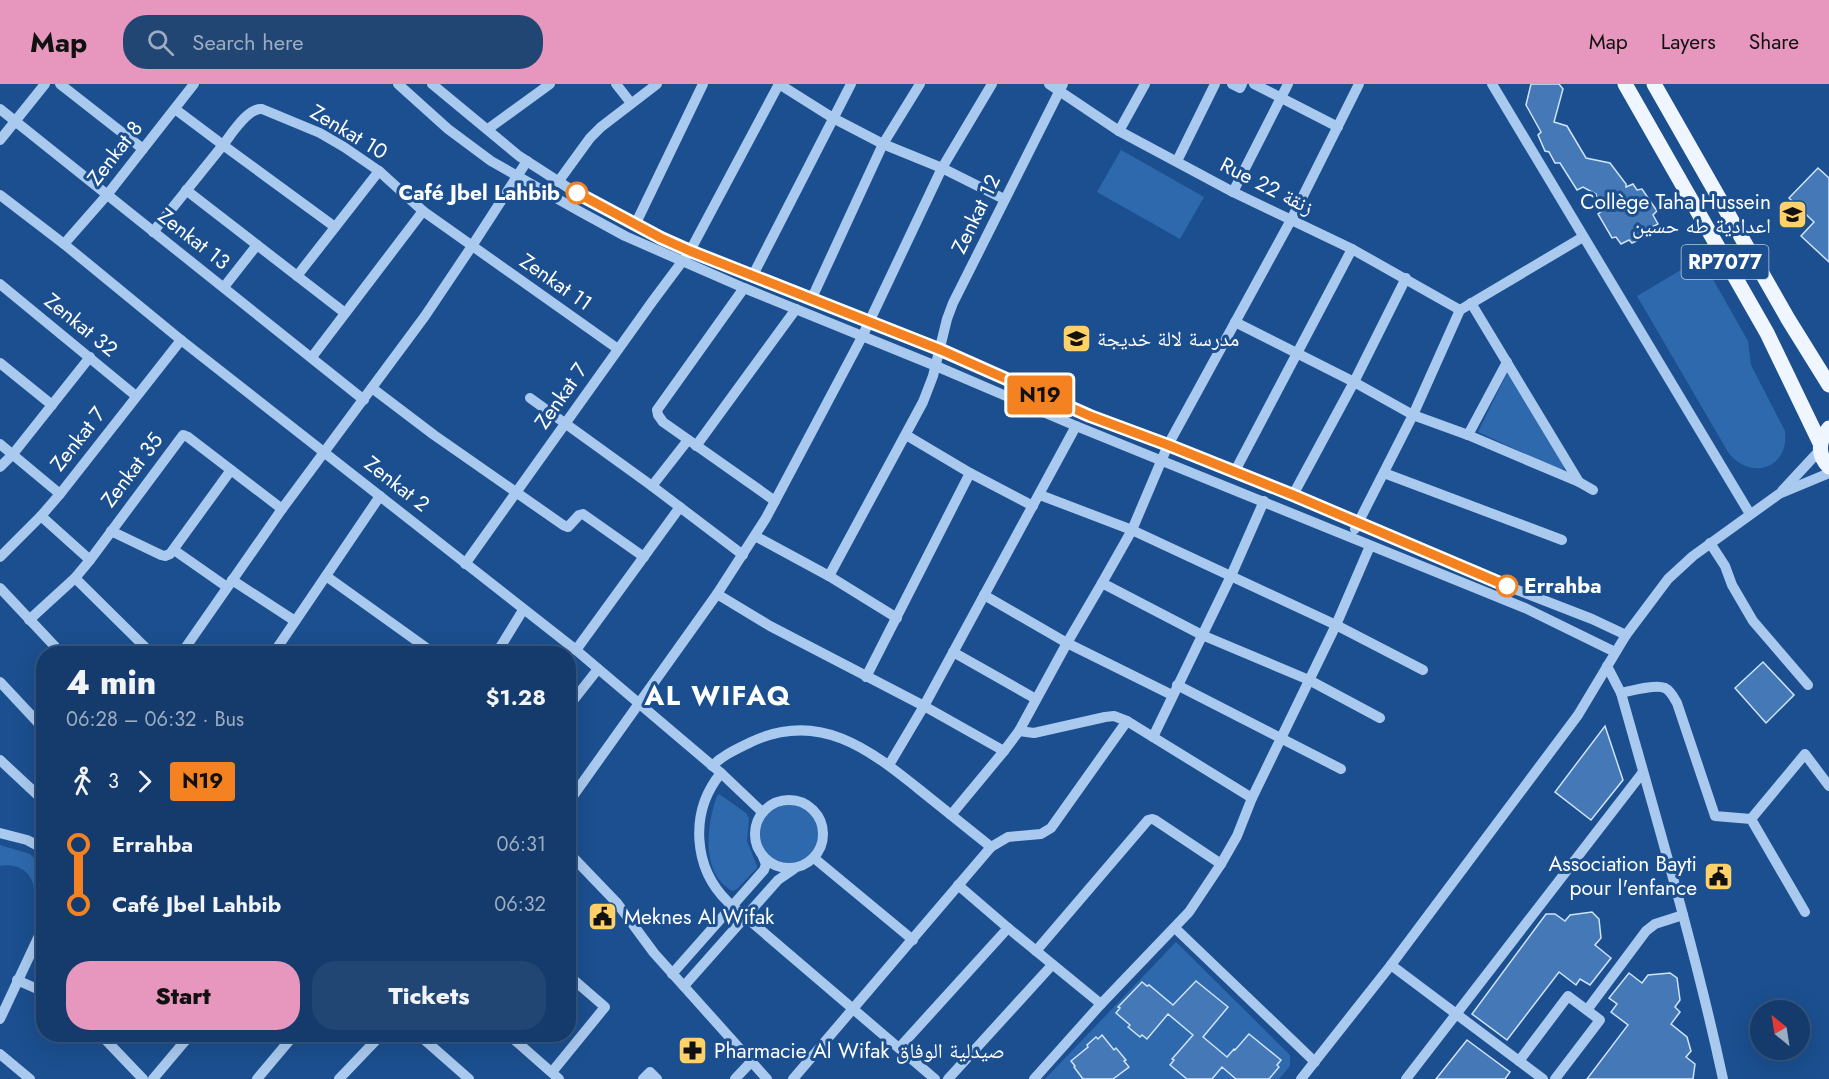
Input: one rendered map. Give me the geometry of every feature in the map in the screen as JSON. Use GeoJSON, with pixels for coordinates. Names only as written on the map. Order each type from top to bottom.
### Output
{"type":"FeatureCollection","features":[{"type":"Feature","properties":{"kind":"main road","name":"RP7077"},"geometry":{"type":"LineString","coordinates":[[1625,84],[1767,333],[1820,447],[1824,462],[1829,467]]}},
{"type":"Feature","properties":{"kind":"main road","name":"RP7077"},"geometry":{"type":"LineString","coordinates":[[1654,84],[1788,319],[1829,385]]}},
{"type":"Feature","properties":{"kind":"main road"},"geometry":{"type":"LineString","coordinates":[[1820,447],[1829,428]]}},
{"type":"Feature","properties":{"kind":"street"},"geometry":{"type":"LineString","coordinates":[[0,140],[45,84]]}},
{"type":"Feature","properties":{"kind":"street"},"geometry":{"type":"LineString","coordinates":[[60,84],[143,149]]}},
{"type":"Feature","properties":{"kind":"street","name":"Zenkat 8"},"geometry":{"type":"LineString","coordinates":[[64,243],[107,195],[194,84]]}},
{"type":"Feature","properties":{"kind":"street"},"geometry":{"type":"LineString","coordinates":[[398,84],[470,146],[517,177],[625,236],[1076,426],[1525,608],[1615,652]]}},
{"type":"Feature","properties":{"kind":"street"},"geometry":{"type":"LineString","coordinates":[[488,129],[550,84]]}},
{"type":"Feature","properties":{"kind":"street"},"geometry":{"type":"LineString","coordinates":[[616,84],[631,103]]}},
{"type":"Feature","properties":{"kind":"street"},"geometry":{"type":"LineString","coordinates":[[558,182],[601,126],[657,84]]}},
{"type":"Feature","properties":{"kind":"street"},"geometry":{"type":"LineString","coordinates":[[635,225],[703,84]]}},
{"type":"Feature","properties":{"kind":"street"},"geometry":{"type":"LineString","coordinates":[[779,84],[833,118],[883,144],[942,168],[1004,199]]}},
{"type":"Feature","properties":{"kind":"street","name":"Zenkat 7"},"geometry":{"type":"LineString","coordinates":[[465,564],[690,251],[779,84]]}},
{"type":"Feature","properties":{"kind":"street"},"geometry":{"type":"LineString","coordinates":[[752,277],[851,84]]}},
{"type":"Feature","properties":{"kind":"street"},"geometry":{"type":"LineString","coordinates":[[811,300],[883,144],[920,84]]}},
{"type":"Feature","properties":{"kind":"street"},"geometry":{"type":"LineString","coordinates":[[576,792],[717,594],[755,536],[826,408],[942,168],[992,84]]}},
{"type":"Feature","properties":{"kind":"street","name":"Rue 22 زنقة"},"geometry":{"type":"LineString","coordinates":[[1049,84],[1061,87],[1119,131],[1233,192],[1352,249],[1460,310]]}},
{"type":"Feature","properties":{"kind":"street"},"geometry":{"type":"LineString","coordinates":[[1119,131],[1144,84]]}},
{"type":"Feature","properties":{"kind":"street"},"geometry":{"type":"LineString","coordinates":[[1177,161],[1215,84]]}},
{"type":"Feature","properties":{"kind":"street"},"geometry":{"type":"LineString","coordinates":[[1232,84],[1240,88],[1242,84]]}},
{"type":"Feature","properties":{"kind":"street"},"geometry":{"type":"LineString","coordinates":[[1254,84],[1338,127]]}},
{"type":"Feature","properties":{"kind":"street"},"geometry":{"type":"LineString","coordinates":[[1233,192],[1288,84]]}},
{"type":"Feature","properties":{"kind":"street"},"geometry":{"type":"LineString","coordinates":[[951,815],[1019,731],[1132,530],[1168,445],[1291,220],[1359,84]]}},
{"type":"Feature","properties":{"kind":"street"},"geometry":{"type":"LineString","coordinates":[[1492,84],[1750,514]]}},
{"type":"Feature","properties":{"kind":"street"},"geometry":{"type":"LineString","coordinates":[[438,86],[527,161],[558,182],[635,225],[690,251],[941,350],[1090,416],[1235,471],[1626,635]]}},
{"type":"Feature","properties":{"kind":"street","name":"Zenkat 12"},"geometry":{"type":"LineString","coordinates":[[829,576],[923,402],[941,350],[947,319],[953,303],[1061,87]]}},
{"type":"Feature","properties":{"kind":"street","name":"Zenkat 10"},"geometry":{"type":"LineString","coordinates":[[223,145],[252,111],[257,108],[262,109],[320,133],[379,171],[423,211],[472,246]]}},
{"type":"Feature","properties":{"kind":"street","name":"Zenkat 13"},"geometry":{"type":"LineString","coordinates":[[0,109],[364,400]]}},
{"type":"Feature","properties":{"kind":"street"},"geometry":{"type":"LineString","coordinates":[[175,109],[335,227]]}},
{"type":"Feature","properties":{"kind":"street"},"geometry":{"type":"LineString","coordinates":[[153,232],[223,145]]}},
{"type":"Feature","properties":{"kind":"street"},"geometry":{"type":"LineString","coordinates":[[187,646],[282,509],[364,400],[472,246],[527,161]]}},
{"type":"Feature","properties":{"kind":"street"},"geometry":{"type":"LineString","coordinates":[[297,276],[379,171]]}},
{"type":"Feature","properties":{"kind":"street"},"geometry":{"type":"LineString","coordinates":[[186,190],[345,313]]}},
{"type":"Feature","properties":{"kind":"street","name":"Zenkat 2"},"geometry":{"type":"LineString","coordinates":[[0,195],[64,243],[181,340],[571,646]]}},
{"type":"Feature","properties":{"kind":"street"},"geometry":{"type":"LineString","coordinates":[[312,357],[423,211]]}},
{"type":"Feature","properties":{"kind":"street"},"geometry":{"type":"LineString","coordinates":[[1352,538],[1413,415],[1460,310],[1583,237]]}},
{"type":"Feature","properties":{"kind":"street"},"geometry":{"type":"LineString","coordinates":[[224,287],[257,244]]}},
{"type":"Feature","properties":{"kind":"street","name":"Zenkat 11"},"geometry":{"type":"LineString","coordinates":[[472,246],[618,349]]}},
{"type":"Feature","properties":{"kind":"street"},"geometry":{"type":"LineString","coordinates":[[1235,471],[1352,249]]}},
{"type":"Feature","properties":{"kind":"street"},"geometry":{"type":"LineString","coordinates":[[1293,495],[1354,382],[1406,278]]}},
{"type":"Feature","properties":{"kind":"street","name":"Zenkat 32"},"geometry":{"type":"LineString","coordinates":[[0,284],[136,396]]}},
{"type":"Feature","properties":{"kind":"street"},"geometry":{"type":"LineString","coordinates":[[744,288],[657,410],[663,422],[775,501]]}},
{"type":"Feature","properties":{"kind":"street"},"geometry":{"type":"LineString","coordinates":[[1472,303],[1579,482]]}},
{"type":"Feature","properties":{"kind":"street"},"geometry":{"type":"LineString","coordinates":[[652,486],[692,443],[796,309]]}},
{"type":"Feature","properties":{"kind":"street"},"geometry":{"type":"LineString","coordinates":[[1235,322],[1354,382],[1413,415],[1468,435],[1593,490]]}},
{"type":"Feature","properties":{"kind":"street","name":"Zenkat 7"},"geometry":{"type":"LineString","coordinates":[[0,557],[60,494],[181,340]]}},
{"type":"Feature","properties":{"kind":"street"},"geometry":{"type":"LineString","coordinates":[[0,467],[13,454],[90,357]]}},
{"type":"Feature","properties":{"kind":"street"},"geometry":{"type":"LineString","coordinates":[[1468,435],[1507,362]]}},
{"type":"Feature","properties":{"kind":"street"},"geometry":{"type":"LineString","coordinates":[[0,363],[52,405]]}},
{"type":"Feature","properties":{"kind":"street"},"geometry":{"type":"LineString","coordinates":[[372,388],[434,435],[563,525],[568,528],[579,514],[584,514],[644,557]]}},
{"type":"Feature","properties":{"kind":"street"},"geometry":{"type":"LineString","coordinates":[[530,398],[743,555]]}},
{"type":"Feature","properties":{"kind":"street"},"geometry":{"type":"LineString","coordinates":[[889,765],[924,706],[1076,426]]}},
{"type":"Feature","properties":{"kind":"street","name":"Zenkat 35"},"geometry":{"type":"LineString","coordinates":[[29,620],[75,578],[90,560],[183,435],[282,509]]}},
{"type":"Feature","properties":{"kind":"street"},"geometry":{"type":"LineString","coordinates":[[906,435],[970,473],[1033,506]]}},
{"type":"Feature","properties":{"kind":"street"},"geometry":{"type":"LineString","coordinates":[[0,444],[60,494]]}},
{"type":"Feature","properties":{"kind":"street"},"geometry":{"type":"LineString","coordinates":[[1779,494],[1820,447]]}},
{"type":"Feature","properties":{"kind":"street"},"geometry":{"type":"LineString","coordinates":[[111,531],[165,556],[174,550],[231,470]]}},
{"type":"Feature","properties":{"kind":"street"},"geometry":{"type":"LineString","coordinates":[[867,677],[970,473]]}},
{"type":"Feature","properties":{"kind":"street"},"geometry":{"type":"LineString","coordinates":[[1384,473],[1562,540]]}},
{"type":"Feature","properties":{"kind":"street"},"geometry":{"type":"LineString","coordinates":[[1301,1079],[1391,965],[1578,715],[1626,635],[1668,579],[1693,556],[1779,494],[1829,473]]}},
{"type":"Feature","properties":{"kind":"street"},"geometry":{"type":"LineString","coordinates":[[1040,495],[1132,530],[1336,625],[1424,670]]}},
{"type":"Feature","properties":{"kind":"street"},"geometry":{"type":"LineString","coordinates":[[278,646],[380,496]]}},
{"type":"Feature","properties":{"kind":"street"},"geometry":{"type":"LineString","coordinates":[[1153,737],[1232,576],[1264,501]]}},
{"type":"Feature","properties":{"kind":"street"},"geometry":{"type":"LineString","coordinates":[[576,650],[680,507]]}},
{"type":"Feature","properties":{"kind":"street"},"geometry":{"type":"LineString","coordinates":[[41,516],[90,560]]}},
{"type":"Feature","properties":{"kind":"street"},"geometry":{"type":"LineString","coordinates":[[755,536],[829,576],[897,618]]}},
{"type":"Feature","properties":{"kind":"street"},"geometry":{"type":"LineString","coordinates":[[1710,543],[1725,566],[1732,585],[1753,621],[1808,685]]}},
{"type":"Feature","properties":{"kind":"street"},"geometry":{"type":"LineString","coordinates":[[1034,1079],[1101,1004],[1189,912],[1221,864],[1237,836],[1252,798],[1336,625],[1370,546]]}},
{"type":"Feature","properties":{"kind":"street"},"geometry":{"type":"LineString","coordinates":[[174,550],[295,621]]}},
{"type":"Feature","properties":{"kind":"street"},"geometry":{"type":"LineString","coordinates":[[326,576],[424,646]]}},
{"type":"Feature","properties":{"kind":"street"},"geometry":{"type":"LineString","coordinates":[[75,578],[144,646]]}},
{"type":"Feature","properties":{"kind":"street"},"geometry":{"type":"LineString","coordinates":[[1102,583],[1202,635],[1309,680],[1380,718]]}},
{"type":"Feature","properties":{"kind":"street"},"geometry":{"type":"LineString","coordinates":[[0,588],[54,646]]}},
{"type":"Feature","properties":{"kind":"street"},"geometry":{"type":"LineString","coordinates":[[717,594],[770,626],[924,706],[1004,752]]}},
{"type":"Feature","properties":{"kind":"street"},"geometry":{"type":"LineString","coordinates":[[984,595],[1067,643],[1281,738],[1341,769]]}},
{"type":"Feature","properties":{"kind":"street"},"geometry":{"type":"LineString","coordinates":[[501,646],[523,610]]}},
{"type":"Feature","properties":{"kind":"street","name":"Zenkat 2"},"geometry":{"type":"LineString","coordinates":[[576,650],[762,812]]}},
{"type":"Feature","properties":{"kind":"street"},"geometry":{"type":"LineString","coordinates":[[953,652],[1036,699]]}},
{"type":"Feature","properties":{"kind":"street"},"geometry":{"type":"LineString","coordinates":[[1608,666],[1620,693],[1683,915],[1723,1079]]}},
{"type":"Feature","properties":{"kind":"street"},"geometry":{"type":"LineString","coordinates":[[576,697],[598,669]]}},
{"type":"Feature","properties":{"kind":"street"},"geometry":{"type":"LineString","coordinates":[[0,682],[36,720]]}},
{"type":"Feature","properties":{"kind":"street"},"geometry":{"type":"LineString","coordinates":[[1620,693],[1658,687],[1665,688],[1671,693],[1677,704],[1715,816],[1751,819]]}},
{"type":"Feature","properties":{"kind":"street"},"geometry":{"type":"LineString","coordinates":[[1019,731],[1034,733],[1114,716],[1127,721],[1252,798]]}},
{"type":"Feature","properties":{"kind":"street"},"geometry":{"type":"LineString","coordinates":[[793,1079],[991,848],[1008,837],[1041,834],[1051,828],[1127,721]]}},
{"type":"Feature","properties":{"kind":"street"},"geometry":{"type":"LineString","coordinates":[[935,1079],[921,1075],[899,1048],[722,896],[706,872],[699,844],[704,801],[716,770],[732,751],[777,734],[796,731],[816,732],[844,739],[870,752],[991,848]]}},
{"type":"Feature","properties":{"kind":"street"},"geometry":{"type":"LineString","coordinates":[[1751,819],[1804,754],[1829,786]]}},
{"type":"Feature","properties":{"kind":"street"},"geometry":{"type":"LineString","coordinates":[[0,760],[36,794]]}},
{"type":"Feature","properties":{"kind":"street"},"geometry":{"type":"LineString","coordinates":[[1406,1079],[1643,772]]}},
{"type":"Feature","properties":{"kind":"street"},"geometry":{"type":"LineString","coordinates":[[672,974],[764,870],[766,864],[758,849],[754,830],[762,812],[770,805],[780,801],[791,800],[811,807],[818,815],[823,836],[821,847],[814,858],[786,873],[778,880],[684,986]]}},
{"type":"Feature","properties":{"kind":"street"},"geometry":{"type":"LineString","coordinates":[[1751,819],[1805,912]]}},
{"type":"Feature","properties":{"kind":"street"},"geometry":{"type":"LineString","coordinates":[[1036,951],[1148,820],[1155,820],[1221,864]]}},
{"type":"Feature","properties":{"kind":"street"},"geometry":{"type":"LineString","coordinates":[[0,833],[36,845]]}},
{"type":"Feature","properties":{"kind":"street"},"geometry":{"type":"LineString","coordinates":[[763,857],[778,867],[797,868]]}},
{"type":"Feature","properties":{"kind":"street"},"geometry":{"type":"LineString","coordinates":[[814,858],[913,940]]}},
{"type":"Feature","properties":{"kind":"street"},"geometry":{"type":"LineString","coordinates":[[576,860],[617,903],[654,953],[767,1079]]}},
{"type":"Feature","properties":{"kind":"street"},"geometry":{"type":"LineString","coordinates":[[958,885],[1052,966],[1101,1004]]}},
{"type":"Feature","properties":{"kind":"street"},"geometry":{"type":"LineString","coordinates":[[1587,1010],[1646,931],[1655,924],[1683,915]]}},
{"type":"Feature","properties":{"kind":"street"},"geometry":{"type":"LineString","coordinates":[[899,1048],[1008,928]]}},
{"type":"Feature","properties":{"kind":"street"},"geometry":{"type":"LineString","coordinates":[[1175,928],[1314,1062]]}},
{"type":"Feature","properties":{"kind":"street"},"geometry":{"type":"LineString","coordinates":[[0,1019],[36,942]]}},
{"type":"Feature","properties":{"kind":"street"},"geometry":{"type":"LineString","coordinates":[[1391,965],[1543,1079]]}},
{"type":"Feature","properties":{"kind":"street"},"geometry":{"type":"LineString","coordinates":[[948,1079],[1052,966]]}},
{"type":"Feature","properties":{"kind":"street"},"geometry":{"type":"LineString","coordinates":[[17,981],[36,989]]}},
{"type":"Feature","properties":{"kind":"street"},"geometry":{"type":"LineString","coordinates":[[517,1042],[555,1075],[605,1008],[576,982]]}},
{"type":"Feature","properties":{"kind":"street"},"geometry":{"type":"LineString","coordinates":[[1519,1061],[1568,996],[1600,1020],[1555,1079]]}},
{"type":"Feature","properties":{"kind":"street"},"geometry":{"type":"LineString","coordinates":[[108,1042],[143,1079]]}},
{"type":"Feature","properties":{"kind":"street"},"geometry":{"type":"LineString","coordinates":[[153,1079],[185,1042]]}},
{"type":"Feature","properties":{"kind":"street"},"geometry":{"type":"LineString","coordinates":[[257,1079],[288,1042]]}},
{"type":"Feature","properties":{"kind":"street"},"geometry":{"type":"LineString","coordinates":[[339,1079],[374,1042]]}},
{"type":"Feature","properties":{"kind":"street"},"geometry":{"type":"LineString","coordinates":[[427,1042],[469,1079]]}},
{"type":"Feature","properties":{"kind":"street"},"geometry":{"type":"LineString","coordinates":[[0,1054],[30,1079]]}},
{"type":"Feature","properties":{"kind":"street"},"geometry":{"type":"LineString","coordinates":[[735,1079],[751,1062]]}},
{"type":"Feature","properties":{"kind":"street"},"geometry":{"type":"LineString","coordinates":[[643,1079],[650,1072],[657,1079]]}},
{"type":"Feature","properties":{"kind":"shaded area"},"geometry":{"type":"Polygon","coordinates":[[[1121,150],[1204,197],[1180,239],[1097,192],[1121,150]]]}},
{"type":"Feature","properties":{"kind":"shaded area"},"geometry":{"type":"Polygon","coordinates":[[[1701,258],[1748,341],[1751,365],[1785,431],[1785,444],[1781,454],[1767,467],[1747,467],[1728,452],[1637,296],[1701,258]]]}},
{"type":"Feature","properties":{"kind":"shaded area"},"geometry":{"type":"Polygon","coordinates":[[[1508,371],[1565,468],[1560,470],[1478,432],[1508,371]]]}},
{"type":"Feature","properties":{"kind":"shaded area"},"geometry":{"type":"Polygon","coordinates":[[[719,794],[746,813],[749,818],[747,841],[757,866],[733,891],[722,883],[715,873],[709,848],[713,807],[719,794]]]}},
{"type":"Feature","properties":{"kind":"shaded area"},"geometry":{"type":"Polygon","coordinates":[[[789,805],[800,807],[813,818],[818,834],[816,845],[805,858],[789,863],[778,861],[765,850],[760,834],[762,823],[773,810],[789,805]]]}},
{"type":"Feature","properties":{"kind":"shaded area"},"geometry":{"type":"Polygon","coordinates":[[[0,845],[30,854],[36,860],[34,894],[32,881],[25,871],[13,866],[0,866],[0,845]]]}},
{"type":"Feature","properties":{"kind":"shaded area"},"geometry":{"type":"Polygon","coordinates":[[[1176,942],[1290,1055],[1290,1066],[1279,1079],[1045,1079],[1176,942]]]}},
{"type":"Feature","properties":{"kind":"building"},"geometry":{"type":"Polygon","coordinates":[[[1531,84],[1559,84],[1563,89],[1554,122],[1567,126],[1586,158],[1610,163],[1626,187],[1633,184],[1637,190],[1642,189],[1657,211],[1653,215],[1658,224],[1652,227],[1652,234],[1632,243],[1629,240],[1621,244],[1616,237],[1612,238],[1598,214],[1602,211],[1596,194],[1583,187],[1577,190],[1560,163],[1555,163],[1549,152],[1545,151],[1538,135],[1541,132],[1526,105],[1531,84]]]}},
{"type":"Feature","properties":{"kind":"building"},"geometry":{"type":"Polygon","coordinates":[[[1818,168],[1829,178],[1829,262],[1801,236],[1814,222],[1789,198],[1818,168]]]}},
{"type":"Feature","properties":{"kind":"building"},"geometry":{"type":"Polygon","coordinates":[[[1763,662],[1794,695],[1766,723],[1735,688],[1763,662]]]}},
{"type":"Feature","properties":{"kind":"building"},"geometry":{"type":"Polygon","coordinates":[[[1605,726],[1623,780],[1591,820],[1555,792],[1605,726]]]}},
{"type":"Feature","properties":{"kind":"building"},"geometry":{"type":"Polygon","coordinates":[[[1592,912],[1599,919],[1601,938],[1595,945],[1611,958],[1590,985],[1580,979],[1576,985],[1559,972],[1507,1040],[1472,1014],[1546,914],[1555,914],[1565,921],[1570,915],[1592,912]]]}},
{"type":"Feature","properties":{"kind":"building"},"geometry":{"type":"Polygon","coordinates":[[[1629,973],[1642,983],[1648,975],[1670,973],[1677,978],[1680,1000],[1675,1007],[1680,1012],[1671,1024],[1687,1037],[1691,1051],[1686,1057],[1695,1064],[1693,1079],[1587,1079],[1628,1025],[1611,1012],[1617,1004],[1609,998],[1629,973]]]}},
{"type":"Feature","properties":{"kind":"building"},"geometry":{"type":"Polygon","coordinates":[[[1196,981],[1228,1007],[1203,1037],[1227,1057],[1249,1034],[1281,1060],[1277,1065],[1279,1067],[1269,1079],[1236,1079],[1222,1067],[1212,1079],[1187,1079],[1170,1065],[1174,1060],[1172,1059],[1193,1035],[1168,1014],[1147,1039],[1142,1035],[1140,1037],[1116,1013],[1120,1008],[1118,1007],[1142,982],[1173,1005],[1196,981]]]}},
{"type":"Feature","properties":{"kind":"building"},"geometry":{"type":"Polygon","coordinates":[[[1102,1035],[1114,1050],[1116,1048],[1129,1067],[1113,1079],[1083,1079],[1071,1061],[1096,1037],[1098,1039],[1102,1035]]]}},
{"type":"Feature","properties":{"kind":"building"},"geometry":{"type":"Polygon","coordinates":[[[1467,1040],[1510,1072],[1505,1079],[1436,1079],[1467,1040]]]}},
{"type":"Feature","properties":{"kind":"bus line","name":"N19"},"geometry":{"type":"LineString","coordinates":[[577,193],[611,213],[690,251],[941,350],[1090,416],[1293,495],[1507,586]]}},
{"type":"Feature","properties":{"kind":"place","name":"Café Jbel Lahbib"},"geometry":{"type":"Point","coordinates":[577,193]}},
{"type":"Feature","properties":{"kind":"place","name":"Collège Taha Hussein اعدادية طه حسين"},"geometry":{"type":"Point","coordinates":[1792,214]}},
{"type":"Feature","properties":{"kind":"place","name":"مدرسة لالة خديجة"},"geometry":{"type":"Point","coordinates":[1076,339]}},
{"type":"Feature","properties":{"kind":"place","name":"Errahba"},"geometry":{"type":"Point","coordinates":[1507,586]}},
{"type":"Feature","properties":{"kind":"place","name":"Association Bayti pour l'enfance"},"geometry":{"type":"Point","coordinates":[1718,876]}},
{"type":"Feature","properties":{"kind":"place","name":"Meknes Al Wifak"},"geometry":{"type":"Point","coordinates":[603,917]}},
{"type":"Feature","properties":{"kind":"place","name":"Pharmacie Al Wifak صيدلية الوفاق"},"geometry":{"type":"Point","coordinates":[693,1051]}},
{"type":"Feature","properties":{"kind":"district","name":"AL WIFAQ"},"geometry":{"type":"Point","coordinates":[718,695]}}]}
